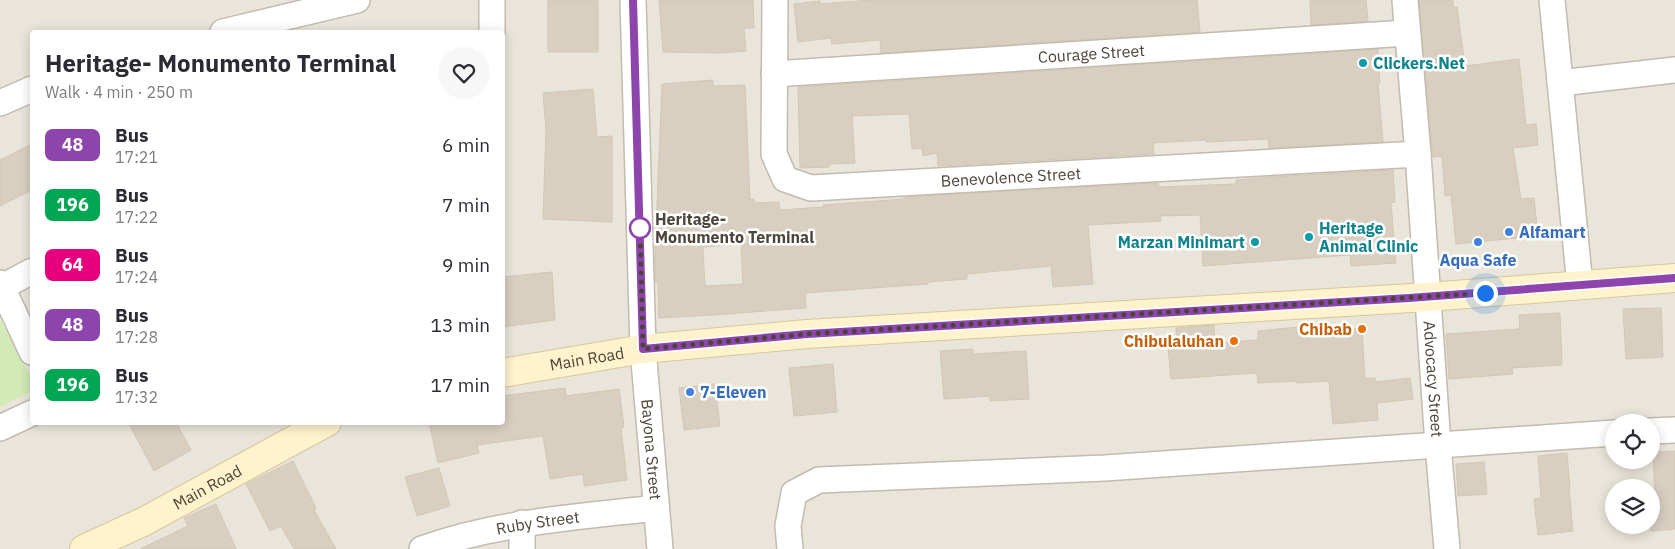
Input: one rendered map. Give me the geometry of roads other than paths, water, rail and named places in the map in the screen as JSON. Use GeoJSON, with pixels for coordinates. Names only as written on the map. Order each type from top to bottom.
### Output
{"type":"FeatureCollection","features":[{"type":"Feature","properties":{"kind":"main road","name":"Main Road"},"geometry":{"type":"LineString","coordinates":[[505,372],[643,349],[807,334],[1428,296],[1675,278]]}},
{"type":"Feature","properties":{"kind":"main road","name":"Main Road"},"geometry":{"type":"LineString","coordinates":[[84,549],[143,522],[321,425]]}},
{"type":"Feature","properties":{"kind":"street"},"geometry":{"type":"LineString","coordinates":[[231,30],[357,0]]}},
{"type":"Feature","properties":{"kind":"street"},"geometry":{"type":"LineString","coordinates":[[492,0],[492,30]]}},
{"type":"Feature","properties":{"kind":"street","name":"Main Road"},"geometry":{"type":"LineString","coordinates":[[633,0],[643,349]]}},
{"type":"Feature","properties":{"kind":"street","name":"Benevolence Street"},"geometry":{"type":"LineString","coordinates":[[775,0],[774,154],[785,179],[811,188],[1418,154]]}},
{"type":"Feature","properties":{"kind":"street","name":"Advocacy Street"},"geometry":{"type":"LineString","coordinates":[[1405,0],[1447,549]]}},
{"type":"Feature","properties":{"kind":"street"},"geometry":{"type":"LineString","coordinates":[[1552,0],[1580,286]]}},
{"type":"Feature","properties":{"kind":"street","name":"Courage Street"},"geometry":{"type":"LineString","coordinates":[[774,74],[1407,33]]}},
{"type":"Feature","properties":{"kind":"street"},"geometry":{"type":"LineString","coordinates":[[1560,83],[1675,70]]}},
{"type":"Feature","properties":{"kind":"street"},"geometry":{"type":"LineString","coordinates":[[0,103],[30,90]]}},
{"type":"Feature","properties":{"kind":"street"},"geometry":{"type":"LineString","coordinates":[[30,272],[1,285],[30,348]]}},
{"type":"Feature","properties":{"kind":"street","name":"Bayona Street"},"geometry":{"type":"LineString","coordinates":[[643,349],[660,549]]}},
{"type":"Feature","properties":{"kind":"street"},"geometry":{"type":"LineString","coordinates":[[0,428],[30,415]]}},
{"type":"Feature","properties":{"kind":"street"},"geometry":{"type":"LineString","coordinates":[[1660,431],[1675,430]]}},
{"type":"Feature","properties":{"kind":"street"},"geometry":{"type":"LineString","coordinates":[[790,549],[788,526],[794,493],[820,480],[1105,468],[1605,435]]}},
{"type":"Feature","properties":{"kind":"street","name":"Ruby Street"},"geometry":{"type":"LineString","coordinates":[[422,549],[454,538],[522,523],[656,508]]}},
{"type":"Feature","properties":{"kind":"street"},"geometry":{"type":"LineString","coordinates":[[522,523],[522,549]]}},
{"type":"Feature","properties":{"kind":"place","name":"Clickers.Net"},"geometry":{"type":"Point","coordinates":[1363,63]}},
{"type":"Feature","properties":{"kind":"place","name":"Heritage- Monumento Terminal"},"geometry":{"type":"Point","coordinates":[640,228]}},
{"type":"Feature","properties":{"kind":"place","name":"Alfamart"},"geometry":{"type":"Point","coordinates":[1509,232]}},
{"type":"Feature","properties":{"kind":"place","name":"Heritage Animal Clinic"},"geometry":{"type":"Point","coordinates":[1309,237]}},
{"type":"Feature","properties":{"kind":"place","name":"Marzan Minimart"},"geometry":{"type":"Point","coordinates":[1255,242]}},
{"type":"Feature","properties":{"kind":"place","name":"Aqua Safe"},"geometry":{"type":"Point","coordinates":[1478,242]}},
{"type":"Feature","properties":{"kind":"place","name":"Chibab"},"geometry":{"type":"Point","coordinates":[1362,329]}},
{"type":"Feature","properties":{"kind":"place","name":"Chibulaluhan"},"geometry":{"type":"Point","coordinates":[1234,341]}},
{"type":"Feature","properties":{"kind":"place","name":"7-Eleven"},"geometry":{"type":"Point","coordinates":[690,392]}}]}
